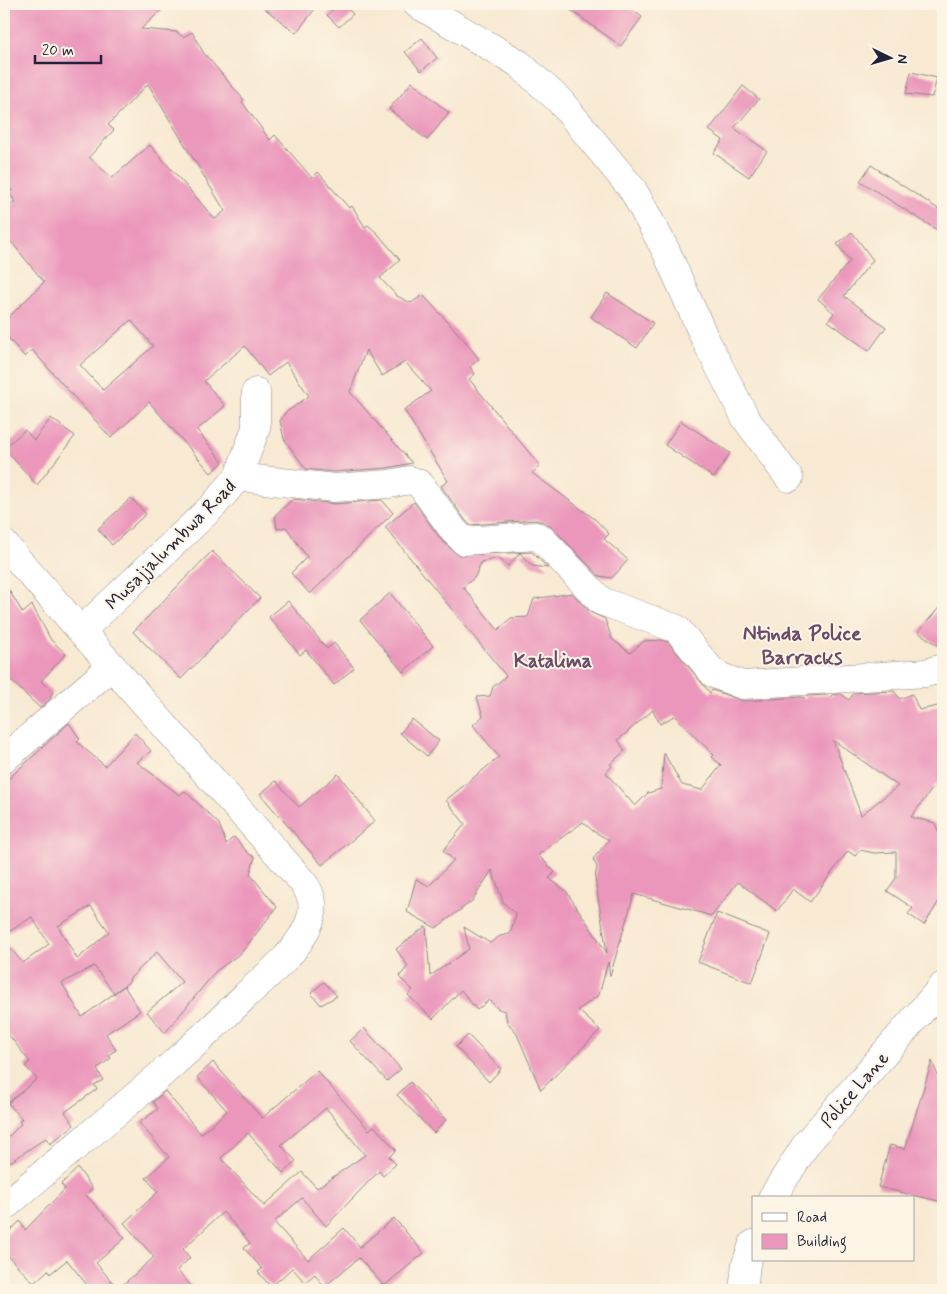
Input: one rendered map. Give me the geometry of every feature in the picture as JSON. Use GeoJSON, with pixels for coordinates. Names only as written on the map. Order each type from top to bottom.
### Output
{"type":"FeatureCollection","features":[{"type":"Feature","properties":{"kind":"street"},"geometry":{"type":"LineString","coordinates":[[417,4],[518,63],[560,101],[634,190],[666,251],[706,339],[746,419],[789,478]]}},
{"type":"Feature","properties":{"kind":"street","name":"Musajjalumbwa Road"},"geometry":{"type":"LineString","coordinates":[[81,631],[213,506],[238,477],[256,428],[256,392]]}},
{"type":"Feature","properties":{"kind":"street"},"geometry":{"type":"LineString","coordinates":[[238,477],[334,488],[389,484],[410,480],[420,484],[454,531],[464,541],[536,536],[543,540],[601,601],[677,629],[714,674],[742,685],[926,673],[943,668]]}},
{"type":"Feature","properties":{"kind":"street"},"geometry":{"type":"LineString","coordinates":[[4,544],[301,880],[311,893],[312,910],[303,935],[294,948],[207,1035],[4,1207]]}},
{"type":"Feature","properties":{"kind":"street"},"geometry":{"type":"LineString","coordinates":[[4,759],[112,666]]}},
{"type":"Feature","properties":{"kind":"street","name":"Police Lane"},"geometry":{"type":"LineString","coordinates":[[773,1196],[807,1143],[941,992]]}},
{"type":"Feature","properties":{"kind":"street"},"geometry":{"type":"LineString","coordinates":[[743,1290],[746,1264],[752,1247]]}},
{"type":"Feature","properties":{"kind":"building"},"geometry":{"type":"Polygon","coordinates":[[[9,4],[168,4],[141,29],[177,32],[183,37],[192,32],[203,52],[244,100],[242,102],[270,140],[275,135],[312,178],[318,172],[349,208],[352,206],[365,227],[368,225],[378,234],[400,260],[380,278],[397,296],[411,303],[423,295],[466,342],[479,359],[470,367],[475,374],[469,379],[540,466],[532,473],[596,520],[609,534],[604,539],[628,560],[612,578],[599,576],[554,529],[544,522],[535,520],[470,525],[441,486],[448,481],[404,410],[431,391],[405,362],[382,376],[366,350],[350,392],[412,463],[387,468],[334,472],[306,469],[284,439],[280,421],[285,413],[309,396],[286,362],[268,376],[245,346],[204,381],[225,406],[197,430],[223,462],[211,473],[149,402],[111,438],[32,350],[25,357],[4,333],[4,322],[44,282],[4,233],[4,211],[15,201],[9,193],[12,191],[4,178],[4,35],[9,4]],[[148,84],[108,125],[114,130],[89,157],[112,178],[150,145],[215,219],[225,211],[148,84]],[[131,320],[80,365],[103,390],[153,346],[131,320]]]}},
{"type":"Feature","properties":{"kind":"building"},"geometry":{"type":"Polygon","coordinates":[[[259,4],[319,4],[296,33],[259,4]]]}},
{"type":"Feature","properties":{"kind":"building"},"geometry":{"type":"Polygon","coordinates":[[[339,4],[343,4],[353,14],[339,27],[327,15],[339,4]]]}},
{"type":"Feature","properties":{"kind":"building"},"geometry":{"type":"Polygon","coordinates":[[[562,4],[623,4],[642,17],[621,46],[562,4]]]}},
{"type":"Feature","properties":{"kind":"building"},"geometry":{"type":"Polygon","coordinates":[[[422,38],[437,58],[421,71],[405,52],[422,38]]]}},
{"type":"Feature","properties":{"kind":"building"},"geometry":{"type":"Polygon","coordinates":[[[911,72],[937,78],[932,97],[906,94],[911,72]]]}},
{"type":"Feature","properties":{"kind":"building"},"geometry":{"type":"Polygon","coordinates":[[[412,82],[449,113],[427,140],[389,109],[412,82]]]}},
{"type":"Feature","properties":{"kind":"building"},"geometry":{"type":"Polygon","coordinates":[[[743,86],[759,99],[734,128],[767,151],[749,177],[714,153],[723,140],[709,130],[743,86]]]}},
{"type":"Feature","properties":{"kind":"building"},"geometry":{"type":"Polygon","coordinates":[[[871,165],[943,212],[943,234],[860,181],[871,165]]]}},
{"type":"Feature","properties":{"kind":"building"},"geometry":{"type":"Polygon","coordinates":[[[852,232],[873,260],[844,296],[886,327],[869,351],[828,321],[834,313],[818,299],[850,261],[837,244],[852,232]]]}},
{"type":"Feature","properties":{"kind":"building"},"geometry":{"type":"Polygon","coordinates":[[[607,293],[653,323],[637,348],[591,317],[607,293]]]}},
{"type":"Feature","properties":{"kind":"building"},"geometry":{"type":"Polygon","coordinates":[[[51,418],[75,436],[37,485],[4,448],[25,430],[34,440],[51,418]]]}},
{"type":"Feature","properties":{"kind":"building"},"geometry":{"type":"Polygon","coordinates":[[[681,421],[730,453],[714,478],[665,445],[681,421]]]}},
{"type":"Feature","properties":{"kind":"building"},"geometry":{"type":"Polygon","coordinates":[[[131,498],[146,514],[112,545],[98,529],[131,498]]]}},
{"type":"Feature","properties":{"kind":"building"},"geometry":{"type":"Polygon","coordinates":[[[293,499],[335,504],[382,500],[393,513],[310,594],[291,573],[307,557],[286,527],[277,529],[275,515],[293,499]]]}},
{"type":"Feature","properties":{"kind":"building"},"geometry":{"type":"Polygon","coordinates":[[[414,502],[441,540],[458,555],[532,552],[548,568],[532,566],[520,553],[508,566],[498,558],[481,562],[475,577],[463,587],[498,630],[511,618],[528,617],[534,599],[572,593],[590,612],[605,619],[612,639],[630,653],[644,641],[661,640],[668,642],[710,693],[712,690],[743,701],[828,695],[830,697],[841,694],[849,700],[854,693],[894,691],[900,699],[912,694],[919,710],[943,705],[943,775],[911,817],[935,823],[943,844],[943,895],[924,925],[908,914],[913,908],[887,891],[896,878],[896,852],[874,853],[860,850],[855,856],[848,851],[810,902],[793,889],[777,911],[738,882],[712,916],[634,894],[610,976],[608,962],[599,995],[578,1010],[600,1030],[541,1090],[516,1032],[507,1022],[505,1011],[498,1009],[489,1000],[477,1010],[461,990],[433,1019],[408,995],[413,990],[399,977],[408,966],[396,949],[426,926],[430,976],[469,949],[464,927],[490,943],[500,936],[510,934],[516,914],[503,902],[492,870],[472,901],[436,928],[407,912],[416,879],[429,886],[454,860],[443,851],[465,824],[446,800],[499,757],[473,725],[483,716],[477,697],[490,696],[493,687],[506,676],[385,527],[414,502]],[[653,710],[618,740],[625,751],[610,764],[612,766],[606,773],[635,806],[648,793],[661,789],[664,753],[682,785],[702,790],[721,765],[712,757],[714,755],[674,716],[660,724],[653,710]],[[833,740],[861,815],[898,786],[833,740]],[[583,822],[538,855],[555,872],[549,878],[566,891],[607,953],[595,878],[597,867],[593,859],[609,840],[593,831],[583,822]]]}},
{"type":"Feature","properties":{"kind":"building"},"geometry":{"type":"Polygon","coordinates":[[[212,551],[260,598],[181,679],[133,632],[212,551]]]}},
{"type":"Feature","properties":{"kind":"building"},"geometry":{"type":"Polygon","coordinates":[[[4,582],[23,613],[32,605],[51,640],[66,654],[41,681],[53,693],[50,696],[51,698],[40,708],[4,674],[4,582]]]}},
{"type":"Feature","properties":{"kind":"building"},"geometry":{"type":"Polygon","coordinates":[[[390,593],[433,646],[403,672],[360,620],[390,593]]]}},
{"type":"Feature","properties":{"kind":"building"},"geometry":{"type":"Polygon","coordinates":[[[288,601],[327,649],[334,643],[354,668],[334,685],[306,650],[300,655],[269,617],[288,601]]]}},
{"type":"Feature","properties":{"kind":"building"},"geometry":{"type":"Polygon","coordinates":[[[943,603],[943,649],[918,632],[943,603]]]}},
{"type":"Feature","properties":{"kind":"building"},"geometry":{"type":"Polygon","coordinates":[[[412,719],[439,741],[427,756],[400,733],[412,719]]]}},
{"type":"Feature","properties":{"kind":"building"},"geometry":{"type":"Polygon","coordinates":[[[69,723],[80,739],[77,742],[105,766],[135,733],[151,751],[137,762],[179,795],[185,791],[219,824],[226,844],[234,837],[249,854],[255,857],[250,874],[277,907],[241,953],[216,971],[165,1033],[147,1012],[182,982],[157,952],[129,979],[130,981],[114,993],[94,966],[62,983],[82,1017],[124,986],[140,1011],[106,1034],[116,1050],[108,1055],[111,1058],[97,1069],[103,1080],[94,1085],[97,1089],[65,1112],[74,1125],[50,1144],[46,1138],[4,1166],[4,1141],[21,1124],[19,1121],[22,1119],[8,1103],[37,1079],[25,1066],[30,1062],[4,1029],[4,941],[23,963],[49,944],[32,917],[4,935],[4,783],[69,723]],[[91,906],[58,926],[77,959],[109,932],[91,906]]]}},
{"type":"Feature","properties":{"kind":"building"},"geometry":{"type":"Polygon","coordinates":[[[338,774],[375,821],[322,865],[260,794],[276,781],[299,807],[338,774]]]}},
{"type":"Feature","properties":{"kind":"building"},"geometry":{"type":"Polygon","coordinates":[[[717,913],[770,934],[752,983],[698,962],[717,913]]]}},
{"type":"Feature","properties":{"kind":"building"},"geometry":{"type":"Polygon","coordinates":[[[324,982],[337,996],[321,1005],[311,993],[324,982]]]}},
{"type":"Feature","properties":{"kind":"building"},"geometry":{"type":"Polygon","coordinates":[[[364,1028],[401,1069],[387,1081],[350,1041],[364,1028]]]}},
{"type":"Feature","properties":{"kind":"building"},"geometry":{"type":"Polygon","coordinates":[[[468,1035],[501,1069],[489,1082],[456,1047],[468,1035]]]}},
{"type":"Feature","properties":{"kind":"building"},"geometry":{"type":"Polygon","coordinates":[[[932,1061],[943,1088],[943,1202],[878,1187],[890,1145],[905,1149],[932,1061]]]}},
{"type":"Feature","properties":{"kind":"building"},"geometry":{"type":"Polygon","coordinates":[[[213,1062],[262,1118],[317,1071],[369,1130],[374,1126],[396,1150],[389,1157],[396,1164],[383,1176],[379,1171],[326,1226],[302,1198],[274,1222],[308,1260],[344,1228],[360,1247],[394,1218],[424,1253],[384,1286],[359,1258],[324,1287],[315,1274],[305,1282],[292,1268],[271,1287],[258,1272],[262,1269],[244,1248],[250,1243],[223,1212],[183,1249],[190,1258],[177,1270],[195,1290],[91,1290],[67,1260],[50,1274],[48,1270],[34,1283],[4,1252],[4,1237],[20,1221],[25,1230],[65,1189],[61,1184],[78,1168],[92,1188],[86,1195],[125,1238],[96,1263],[118,1289],[154,1257],[124,1223],[158,1192],[146,1178],[169,1157],[139,1123],[158,1109],[153,1102],[165,1091],[201,1134],[227,1111],[197,1077],[213,1062]],[[326,1108],[281,1145],[296,1161],[283,1173],[248,1133],[221,1158],[264,1206],[302,1172],[317,1188],[365,1155],[326,1108]]]}},
{"type":"Feature","properties":{"kind":"building"},"geometry":{"type":"Polygon","coordinates":[[[410,1082],[446,1120],[434,1133],[397,1095],[410,1082]]]}},
{"type":"Feature","properties":{"kind":"district","name":"Ntinda Police Barracks"},"geometry":{"type":"Point","coordinates":[802,645]}},
{"type":"Feature","properties":{"kind":"district","name":"Katalima"},"geometry":{"type":"Point","coordinates":[553,660]}}]}
